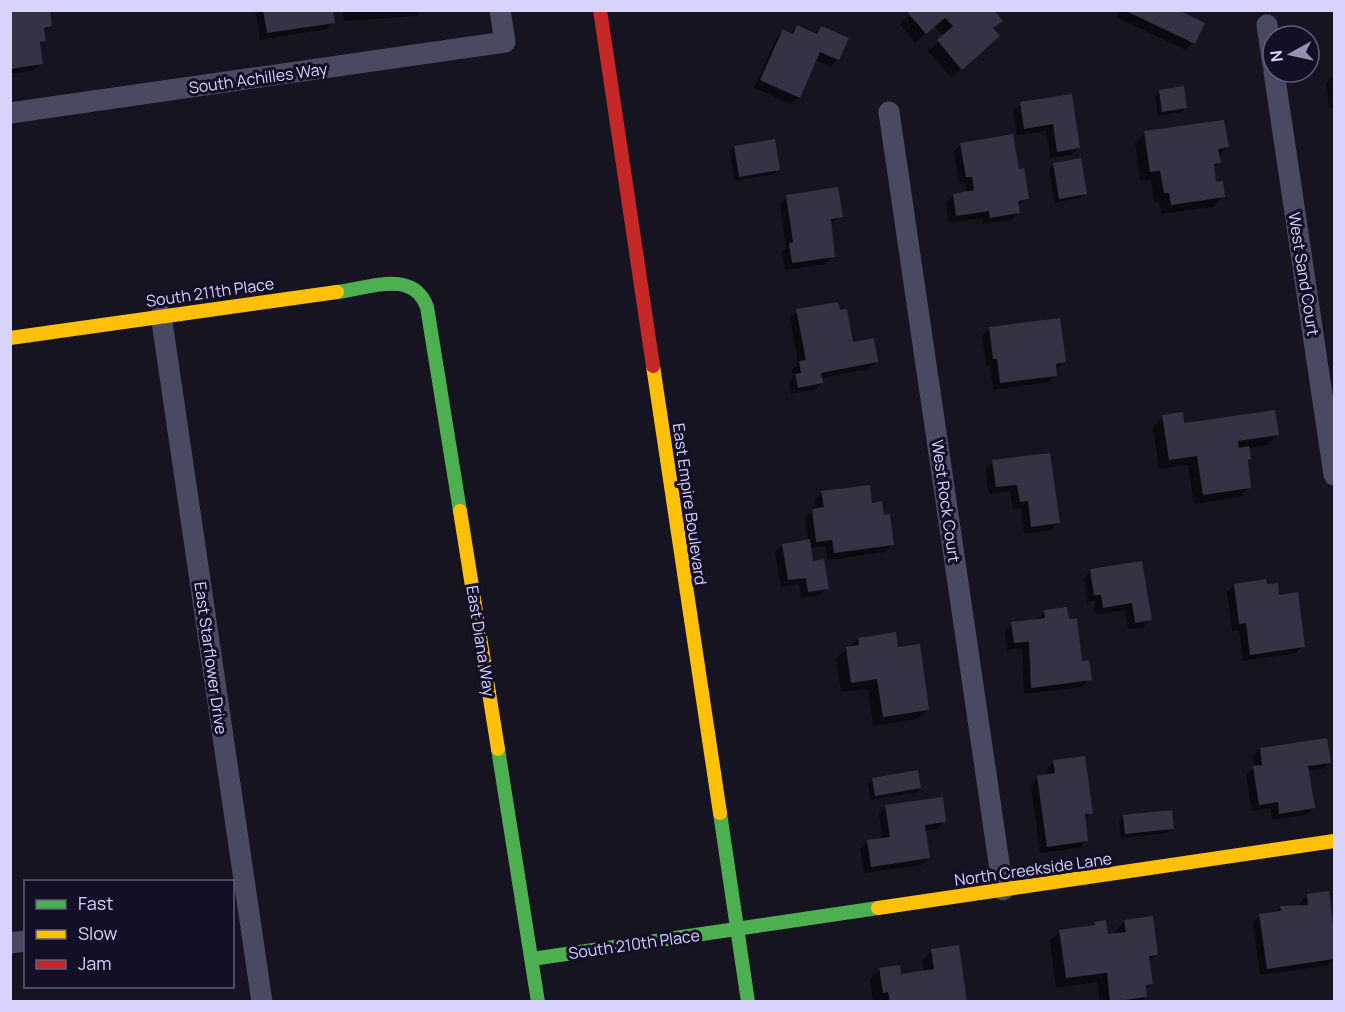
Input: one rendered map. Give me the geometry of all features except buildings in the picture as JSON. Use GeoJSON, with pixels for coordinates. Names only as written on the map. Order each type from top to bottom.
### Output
{"type":"FeatureCollection","features":[{"type":"Feature","properties":{"kind":"street","name":"South Achilles Way"},"geometry":{"type":"LineString","coordinates":[[10,113],[505,42],[500,10]]}},
{"type":"Feature","properties":{"kind":"street","name":"East Empire Boulevard"},"geometry":{"type":"LineString","coordinates":[[600,10],[748,1002]]}},
{"type":"Feature","properties":{"kind":"street","name":"West Sand Court"},"geometry":{"type":"LineString","coordinates":[[1276,84],[1335,475]]}},
{"type":"Feature","properties":{"kind":"street","name":"West Rock Court"},"geometry":{"type":"LineString","coordinates":[[889,112],[1003,890]]}},
{"type":"Feature","properties":{"kind":"street","name":"South 211th Place"},"geometry":{"type":"LineString","coordinates":[[10,338],[161,315],[403,283],[413,285]]}},
{"type":"Feature","properties":{"kind":"street","name":"East Diana Way"},"geometry":{"type":"LineString","coordinates":[[413,285],[422,294],[427,308],[538,1002]]}},
{"type":"Feature","properties":{"kind":"street","name":"East Starflower Drive"},"geometry":{"type":"LineString","coordinates":[[161,315],[240,911],[262,1002]]}},
{"type":"Feature","properties":{"kind":"street","name":"North Creekside Lane"},"geometry":{"type":"LineString","coordinates":[[737,930],[1335,841]]}},
{"type":"Feature","properties":{"kind":"street","name":"South 210th Place"},"geometry":{"type":"LineString","coordinates":[[532,959],[737,930]]}},
{"type":"Feature","properties":{"kind":"traffic: fast"},"geometry":{"type":"LineString","coordinates":[[337,292],[376,285],[401,284],[412,288],[420,295],[427,307],[460,511]]}},
{"type":"Feature","properties":{"kind":"traffic: fast"},"geometry":{"type":"LineString","coordinates":[[498,749],[538,1002]]}},
{"type":"Feature","properties":{"kind":"traffic: fast"},"geometry":{"type":"LineString","coordinates":[[720,813],[748,1002]]}},
{"type":"Feature","properties":{"kind":"traffic: fast"},"geometry":{"type":"LineString","coordinates":[[532,959],[878,908]]}},
{"type":"Feature","properties":{"kind":"traffic: slow"},"geometry":{"type":"LineString","coordinates":[[10,338],[337,292]]}},
{"type":"Feature","properties":{"kind":"traffic: slow"},"geometry":{"type":"LineString","coordinates":[[653,366],[720,813]]}},
{"type":"Feature","properties":{"kind":"traffic: slow"},"geometry":{"type":"LineString","coordinates":[[460,511],[498,749]]}},
{"type":"Feature","properties":{"kind":"traffic: slow"},"geometry":{"type":"LineString","coordinates":[[878,908],[1334,841]]}},
{"type":"Feature","properties":{"kind":"traffic: jam"},"geometry":{"type":"LineString","coordinates":[[600,10],[653,366]]}}]}
